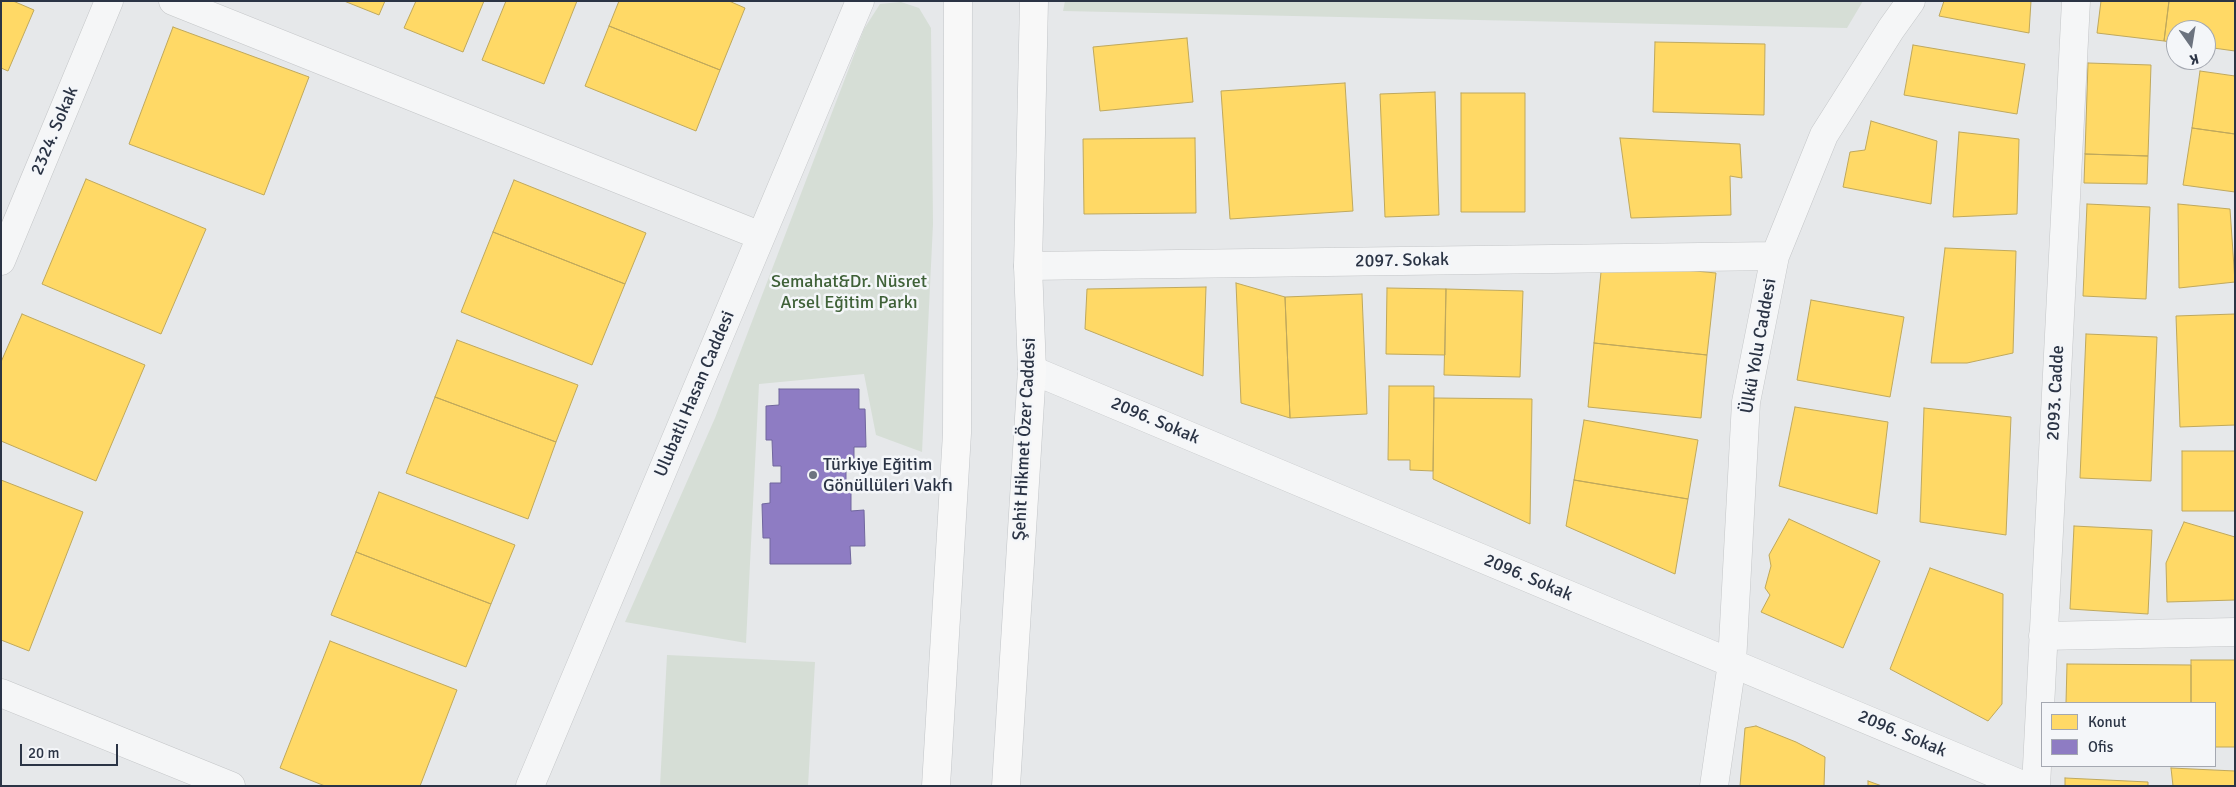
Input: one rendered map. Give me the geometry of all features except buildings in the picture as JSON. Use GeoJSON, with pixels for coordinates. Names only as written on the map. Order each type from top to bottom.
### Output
{"type":"FeatureCollection","features":[{"type":"Feature","properties":{"kind":"main road"},"geometry":{"type":"LineString","coordinates":[[936,786],[957,433],[958,1]]}},
{"type":"Feature","properties":{"kind":"main road","name":"Şehit Hikmet Özer Caddesi"},"geometry":{"type":"LineString","coordinates":[[1006,786],[1032,370],[1028,266],[1034,1]]}},
{"type":"Feature","properties":{"kind":"street","name":"2324. Sokak"},"geometry":{"type":"LineString","coordinates":[[1,261],[109,1]]}},
{"type":"Feature","properties":{"kind":"street"},"geometry":{"type":"LineString","coordinates":[[173,1],[761,236]]}},
{"type":"Feature","properties":{"kind":"street","name":"Ulubatlı Hasan Caddesi"},"geometry":{"type":"LineString","coordinates":[[530,786],[860,1]]}},
{"type":"Feature","properties":{"kind":"street","name":"Ülkü Yolu Caddesi"},"geometry":{"type":"LineString","coordinates":[[1714,786],[1732,663],[1746,402],[1776,256],[1824,136],[1891,29],[1911,1]]}},
{"type":"Feature","properties":{"kind":"street","name":"2093. Cadde"},"geometry":{"type":"LineString","coordinates":[[2036,786],[2076,1]]}},
{"type":"Feature","properties":{"kind":"street","name":"2097. Sokak"},"geometry":{"type":"LineString","coordinates":[[1028,266],[1776,256]]}},
{"type":"Feature","properties":{"kind":"street","name":"2096. Sokak"},"geometry":{"type":"LineString","coordinates":[[1032,370],[2025,786]]}},
{"type":"Feature","properties":{"kind":"street"},"geometry":{"type":"LineString","coordinates":[[2043,636],[2235,632]]}},
{"type":"Feature","properties":{"kind":"street"},"geometry":{"type":"LineString","coordinates":[[1,693],[232,786]]}},
{"type":"Feature","properties":{"kind":"green space"},"geometry":{"type":"Polygon","coordinates":[[[1065,1],[1863,1],[1847,28],[1063,11],[1065,1]]]}},
{"type":"Feature","properties":{"kind":"green space","name":"Semahat&Dr. Nüsret Arsel Eğitim Parkı"},"geometry":{"type":"Polygon","coordinates":[[[901,2],[919,8],[931,28],[933,224],[922,452],[876,435],[864,374],[759,384],[746,643],[625,622],[715,418],[864,29],[880,4],[901,2]]]}},
{"type":"Feature","properties":{"kind":"green space"},"geometry":{"type":"Polygon","coordinates":[[[667,655],[815,662],[808,786],[660,786],[667,655]]]}},
{"type":"Feature","properties":{"kind":"place","name":"Türkiye Eğitim Gönüllüleri Vakfı"},"geometry":{"type":"Point","coordinates":[813,475]}}]}
